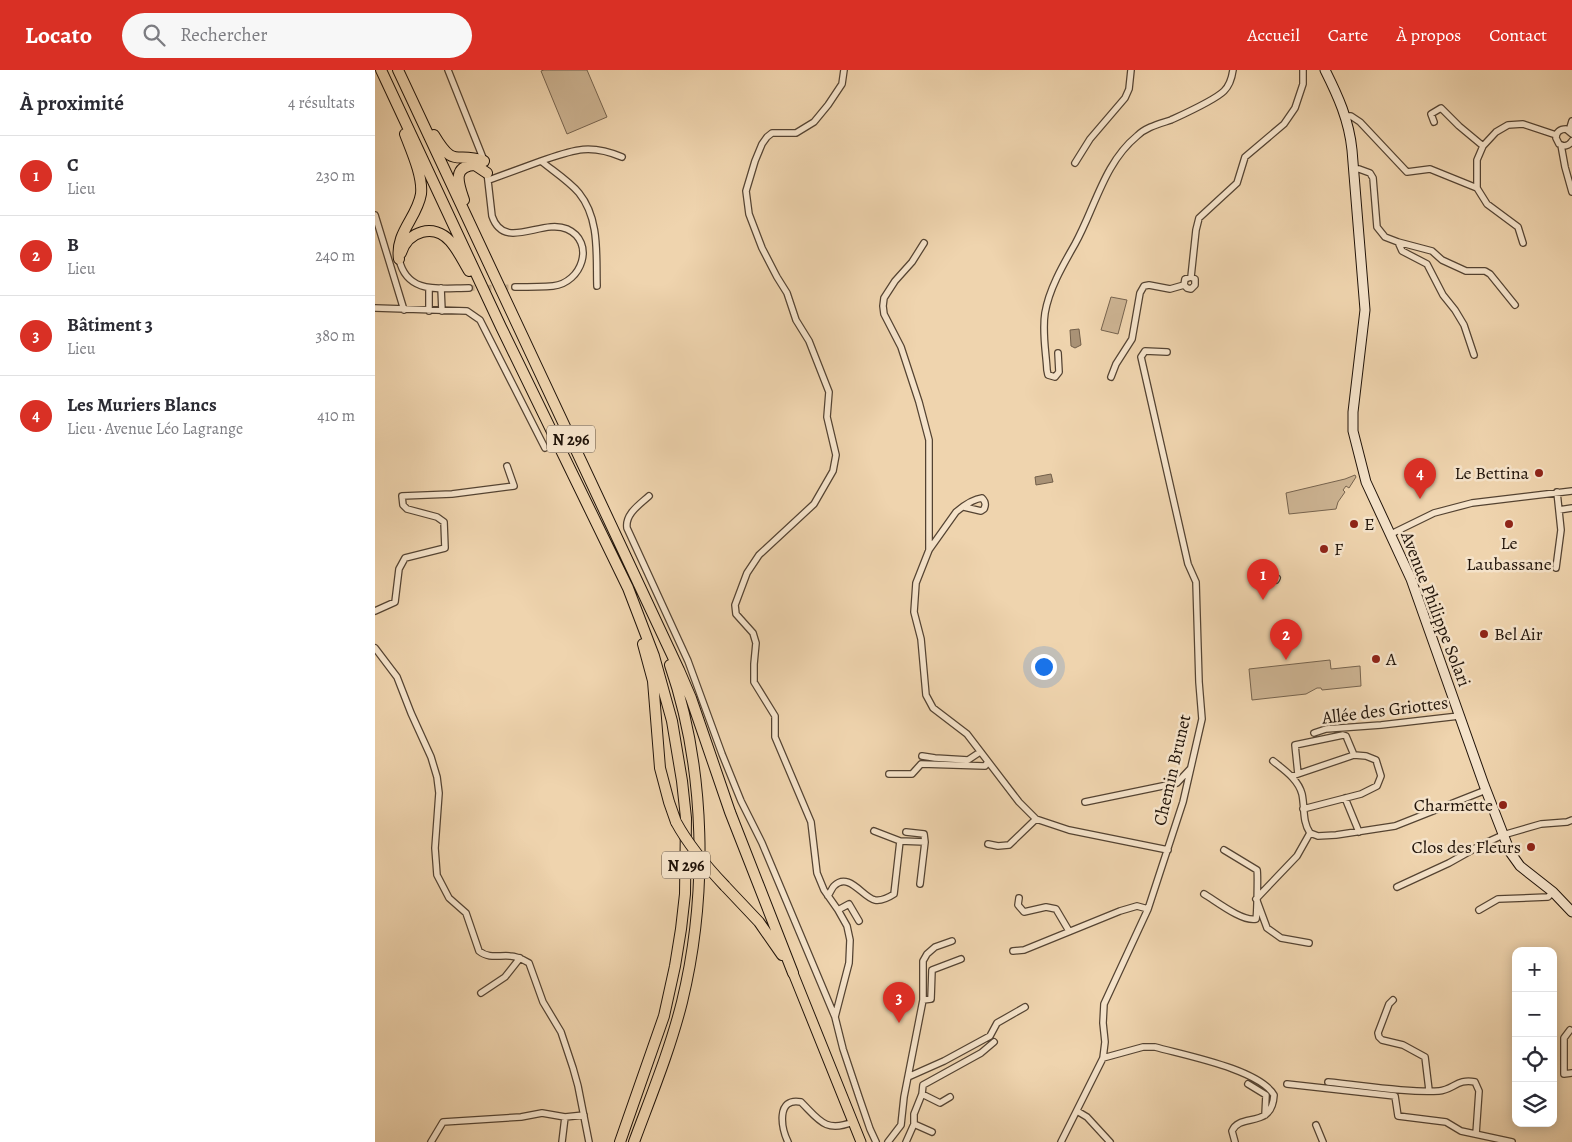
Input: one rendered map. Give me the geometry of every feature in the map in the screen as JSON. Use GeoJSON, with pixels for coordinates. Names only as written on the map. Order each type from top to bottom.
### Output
{"type":"FeatureCollection","features":[{"type":"Feature","properties":{"kind":"highway","name":"N 296"},"geometry":{"type":"LineString","coordinates":[[381,70],[501,326],[628,588],[654,656],[672,721],[683,790],[687,856],[681,929],[670,992],[653,1051],[620,1142]]}},
{"type":"Feature","properties":{"kind":"highway","name":"N 296"},"geometry":{"type":"LineString","coordinates":[[399,73],[655,620],[678,690],[693,763],[697,802],[699,884],[696,922],[690,963],[681,1002],[661,1069],[634,1142]]}},
{"type":"Feature","properties":{"kind":"highway"},"geometry":{"type":"LineString","coordinates":[[399,73],[435,137],[449,155],[454,158],[471,158],[484,161]]}},
{"type":"Feature","properties":{"kind":"highway"},"geometry":{"type":"LineString","coordinates":[[389,85],[416,166],[421,187],[417,205],[399,242],[399,259]]}},
{"type":"Feature","properties":{"kind":"highway"},"geometry":{"type":"LineString","coordinates":[[486,259],[458,180],[463,168],[469,166],[479,167],[488,176]]}},
{"type":"Feature","properties":{"kind":"highway","name":"N 296"},"geometry":{"type":"LineString","coordinates":[[399,259],[405,243],[414,235],[425,232],[438,233],[444,236],[457,250],[501,326]]}},
{"type":"Feature","properties":{"kind":"highway"},"geometry":{"type":"LineString","coordinates":[[628,588],[653,681],[660,768],[676,822],[701,860],[759,922],[793,973]]}},
{"type":"Feature","properties":{"kind":"highway"},"geometry":{"type":"LineString","coordinates":[[655,620],[691,698],[730,812],[793,973]]}},
{"type":"Feature","properties":{"kind":"main road","name":"Avenue Philippe Solari"},"geometry":{"type":"LineString","coordinates":[[1325,70],[1346,116],[1351,135],[1365,310],[1353,412],[1353,431],[1368,489],[1411,579],[1459,716],[1510,852],[1520,866],[1553,892],[1572,912]]}},
{"type":"Feature","properties":{"kind":"main road"},"geometry":{"type":"LineString","coordinates":[[793,973],[861,1142]]}},
{"type":"Feature","properties":{"kind":"street"},"geometry":{"type":"LineString","coordinates":[[448,70],[484,161],[488,176],[493,221],[500,229],[515,234],[544,226],[557,226],[572,232],[582,245],[583,258],[571,279],[557,286],[515,287]]}},
{"type":"Feature","properties":{"kind":"street"},"geometry":{"type":"LineString","coordinates":[[835,1017],[849,963],[850,940],[847,926],[824,890],[817,873],[811,822],[775,737],[775,716],[754,682],[756,643],[753,633],[736,614],[735,605],[747,572],[759,555],[815,504],[833,471],[836,455],[827,417],[829,392],[809,341],[796,320],[787,293],[762,248],[749,214],[747,191],[755,161],[767,137],[772,133],[796,133],[814,122],[842,84],[844,70]]}},
{"type":"Feature","properties":{"kind":"street"},"geometry":{"type":"LineString","coordinates":[[1075,163],[1090,139],[1125,98],[1129,89],[1131,70]]}},
{"type":"Feature","properties":{"kind":"street"},"geometry":{"type":"LineString","coordinates":[[1058,353],[1059,372],[1055,377],[1051,377],[1048,375],[1047,370],[1044,325],[1047,302],[1107,175],[1121,152],[1137,135],[1148,128],[1172,119],[1224,91],[1231,81],[1233,70]]}},
{"type":"Feature","properties":{"kind":"street"},"geometry":{"type":"LineString","coordinates":[[1191,277],[1199,218],[1237,183],[1245,157],[1284,124],[1295,108],[1303,84],[1303,70]]}},
{"type":"Feature","properties":{"kind":"street"},"geometry":{"type":"LineString","coordinates":[[1435,122],[1431,114],[1441,108],[1483,146]]}},
{"type":"Feature","properties":{"kind":"street"},"geometry":{"type":"LineString","coordinates":[[1346,116],[1351,116],[1360,122],[1407,172],[1430,169],[1477,188]]}},
{"type":"Feature","properties":{"kind":"street"},"geometry":{"type":"LineString","coordinates":[[1572,122],[1570,132],[1561,130],[1556,136],[1557,142],[1561,146],[1572,192]]}},
{"type":"Feature","properties":{"kind":"street"},"geometry":{"type":"LineString","coordinates":[[1523,243],[1518,227],[1487,204],[1477,188],[1477,160],[1483,146],[1496,132],[1508,125],[1523,124],[1533,126],[1556,136]]}},
{"type":"Feature","properties":{"kind":"street"},"geometry":{"type":"LineString","coordinates":[[1561,146],[1568,145],[1572,141]]}},
{"type":"Feature","properties":{"kind":"street"},"geometry":{"type":"LineString","coordinates":[[488,176],[565,153],[589,148],[611,152],[622,157]]}},
{"type":"Feature","properties":{"kind":"street"},"geometry":{"type":"LineString","coordinates":[[541,161],[575,188],[590,211],[594,223],[597,286]]}},
{"type":"Feature","properties":{"kind":"street"},"geometry":{"type":"LineString","coordinates":[[1354,169],[1370,173],[1373,178],[1377,227],[1385,237],[1432,250],[1442,260],[1466,270],[1485,271],[1490,274],[1515,305]]}},
{"type":"Feature","properties":{"kind":"street"},"geometry":{"type":"LineString","coordinates":[[375,215],[404,310]]}},
{"type":"Feature","properties":{"kind":"street"},"geometry":{"type":"LineString","coordinates":[[1398,242],[1402,251],[1427,264],[1443,295],[1464,325],[1474,355]]}},
{"type":"Feature","properties":{"kind":"street"},"geometry":{"type":"LineString","coordinates":[[924,243],[912,262],[895,281],[884,298],[883,306],[901,347],[929,440],[929,550]]}},
{"type":"Feature","properties":{"kind":"street"},"geometry":{"type":"LineString","coordinates":[[399,259],[401,268],[413,283],[429,288],[469,288]]}},
{"type":"Feature","properties":{"kind":"street"},"geometry":{"type":"LineString","coordinates":[[1184,285],[1185,279],[1191,277]]}},
{"type":"Feature","properties":{"kind":"street"},"geometry":{"type":"LineString","coordinates":[[1111,377],[1116,364],[1132,339],[1140,293],[1144,286],[1170,288],[1184,285],[1187,288],[1194,287],[1196,282],[1191,277]]}},
{"type":"Feature","properties":{"kind":"street"},"geometry":{"type":"LineString","coordinates":[[429,288],[429,311]]}},
{"type":"Feature","properties":{"kind":"street"},"geometry":{"type":"LineString","coordinates":[[441,288],[441,311]]}},
{"type":"Feature","properties":{"kind":"street"},"geometry":{"type":"LineString","coordinates":[[375,308],[467,311],[480,320],[545,448]]}},
{"type":"Feature","properties":{"kind":"street","name":"Chemin Brunet"},"geometry":{"type":"LineString","coordinates":[[1061,1142],[1103,1058],[1105,1042],[1104,1004],[1148,909],[1183,802],[1202,719],[1196,582],[1188,564],[1141,357],[1145,351],[1167,352]]}},
{"type":"Feature","properties":{"kind":"street"},"geometry":{"type":"LineString","coordinates":[[375,610],[395,602],[399,570],[405,558],[445,548],[444,522],[437,517],[407,509],[403,505],[402,496],[452,494],[513,486],[507,466]]}},
{"type":"Feature","properties":{"kind":"street"},"geometry":{"type":"LineString","coordinates":[[1391,534],[1419,520],[1451,508],[1480,502],[1572,491]]}},
{"type":"Feature","properties":{"kind":"street"},"geometry":{"type":"LineString","coordinates":[[1556,568],[1561,530],[1557,492]]}},
{"type":"Feature","properties":{"kind":"street"},"geometry":{"type":"LineString","coordinates":[[649,496],[631,512],[627,520],[627,528],[688,661],[734,782],[762,843],[835,1017],[843,1049],[876,1142]]}},
{"type":"Feature","properties":{"kind":"street"},"geometry":{"type":"LineString","coordinates":[[964,507],[955,512],[929,550],[919,572],[914,612],[921,639],[925,695],[933,708],[967,734],[1019,802],[1036,819],[1069,830],[1167,850]]}},
{"type":"Feature","properties":{"kind":"street"},"geometry":{"type":"LineString","coordinates":[[1559,510],[1572,508]]}},
{"type":"Feature","properties":{"kind":"street"},"geometry":{"type":"LineString","coordinates":[[375,648],[397,678],[431,757],[437,777],[439,794],[435,848],[437,875],[449,898],[466,913],[479,951],[484,955],[520,958],[529,963],[543,1002],[561,1032],[579,1086],[589,1142]]}},
{"type":"Feature","properties":{"kind":"street","name":"Allée des Griottes"},"geometry":{"type":"LineString","coordinates":[[1314,733],[1326,729],[1459,716]]}},
{"type":"Feature","properties":{"kind":"street"},"geometry":{"type":"LineString","coordinates":[[1354,755],[1346,736],[1343,735],[1295,745],[1295,775],[1302,794],[1305,821],[1310,833],[1318,836],[1336,835],[1395,826],[1486,790]]}},
{"type":"Feature","properties":{"kind":"street"},"geometry":{"type":"LineString","coordinates":[[922,756],[968,760],[980,752]]}},
{"type":"Feature","properties":{"kind":"street"},"geometry":{"type":"LineString","coordinates":[[1295,775],[1354,755],[1366,756],[1377,760],[1381,776],[1377,786],[1361,794],[1303,809]]}},
{"type":"Feature","properties":{"kind":"street"},"geometry":{"type":"LineString","coordinates":[[1273,760],[1295,775]]}},
{"type":"Feature","properties":{"kind":"street"},"geometry":{"type":"LineString","coordinates":[[889,774],[912,774],[921,764],[985,766],[988,762]]}},
{"type":"Feature","properties":{"kind":"street"},"geometry":{"type":"LineString","coordinates":[[1085,802],[1177,783],[1190,768]]}},
{"type":"Feature","properties":{"kind":"street"},"geometry":{"type":"LineString","coordinates":[[1345,798],[1359,832]]}},
{"type":"Feature","properties":{"kind":"street"},"geometry":{"type":"LineString","coordinates":[[989,844],[998,846],[1009,845],[1036,819]]}},
{"type":"Feature","properties":{"kind":"street"},"geometry":{"type":"LineString","coordinates":[[1397,887],[1503,835],[1541,824],[1572,820]]}},
{"type":"Feature","properties":{"kind":"street"},"geometry":{"type":"LineString","coordinates":[[874,831],[900,841],[925,842]]}},
{"type":"Feature","properties":{"kind":"street"},"geometry":{"type":"LineString","coordinates":[[906,832],[924,834],[921,884]]}},
{"type":"Feature","properties":{"kind":"street"},"geometry":{"type":"LineString","coordinates":[[1256,899],[1297,856],[1310,833]]}},
{"type":"Feature","properties":{"kind":"street"},"geometry":{"type":"LineString","coordinates":[[828,896],[835,885],[843,882],[853,884],[870,899],[877,901],[886,899],[894,894],[900,841]]}},
{"type":"Feature","properties":{"kind":"street"},"geometry":{"type":"LineString","coordinates":[[1204,894],[1240,916],[1256,920],[1257,870],[1224,850]]}},
{"type":"Feature","properties":{"kind":"street"},"geometry":{"type":"LineString","coordinates":[[1479,910],[1498,899],[1549,897],[1553,892]]}},
{"type":"Feature","properties":{"kind":"street"},"geometry":{"type":"LineString","coordinates":[[1019,898],[1018,905],[1024,912],[1046,907],[1056,909],[1069,931]]}},
{"type":"Feature","properties":{"kind":"street"},"geometry":{"type":"LineString","coordinates":[[1256,899],[1261,906],[1267,928],[1281,938],[1309,943]]}},
{"type":"Feature","properties":{"kind":"street"},"geometry":{"type":"LineString","coordinates":[[838,910],[849,904],[859,921]]}},
{"type":"Feature","properties":{"kind":"street"},"geometry":{"type":"LineString","coordinates":[[1013,951],[1024,950],[1137,906],[1148,909]]}},
{"type":"Feature","properties":{"kind":"street"},"geometry":{"type":"LineString","coordinates":[[888,1142],[901,1125],[923,1000],[923,961],[927,954],[935,947],[951,941]]}},
{"type":"Feature","properties":{"kind":"street"},"geometry":{"type":"LineString","coordinates":[[481,993],[505,976],[520,958]]}},
{"type":"Feature","properties":{"kind":"street"},"geometry":{"type":"LineString","coordinates":[[923,1000],[931,999],[932,970],[961,960]]}},
{"type":"Feature","properties":{"kind":"street"},"geometry":{"type":"LineString","coordinates":[[1393,1000],[1389,1004],[1378,1033],[1379,1037],[1382,1040],[1403,1045],[1425,1057],[1429,1090]]}},
{"type":"Feature","properties":{"kind":"street"},"geometry":{"type":"LineString","coordinates":[[908,1077],[945,1061],[990,1036],[997,1023],[1025,1007]]}},
{"type":"Feature","properties":{"kind":"street"},"geometry":{"type":"LineString","coordinates":[[1570,1030],[1564,1038],[1563,1074],[1572,1074]]}},
{"type":"Feature","properties":{"kind":"street"},"geometry":{"type":"LineString","coordinates":[[906,1142],[914,1124],[923,1085],[981,1053],[994,1042]]}},
{"type":"Feature","properties":{"kind":"street"},"geometry":{"type":"LineString","coordinates":[[1103,1058],[1143,1048],[1155,1047],[1236,1070],[1270,1089],[1274,1095],[1270,1111],[1265,1116],[1236,1125],[1232,1131],[1235,1142]]}},
{"type":"Feature","properties":{"kind":"street"},"geometry":{"type":"LineString","coordinates":[[1328,1082],[1399,1090],[1441,1091],[1458,1082],[1468,1080],[1475,1082],[1479,1091],[1476,1134]]}},
{"type":"Feature","properties":{"kind":"street"},"geometry":{"type":"LineString","coordinates":[[1249,1084],[1266,1095],[1265,1116]]}},
{"type":"Feature","properties":{"kind":"street"},"geometry":{"type":"LineString","coordinates":[[1287,1084],[1395,1096],[1399,1116],[1446,1122],[1461,1131],[1512,1142]]}},
{"type":"Feature","properties":{"kind":"street"},"geometry":{"type":"LineString","coordinates":[[922,1094],[941,1103],[950,1097]]}},
{"type":"Feature","properties":{"kind":"street"},"geometry":{"type":"LineString","coordinates":[[788,1142],[783,1130],[783,1113],[786,1105],[792,1101],[801,1102],[823,1124],[832,1127],[853,1122]]}},
{"type":"Feature","properties":{"kind":"street"},"geometry":{"type":"LineString","coordinates":[[1077,1111],[1087,1117],[1110,1142]]}},
{"type":"Feature","properties":{"kind":"street"},"geometry":{"type":"LineString","coordinates":[[431,1142],[443,1122],[521,1117],[542,1113],[565,1118],[584,1115]]}},
{"type":"Feature","properties":{"kind":"street"},"geometry":{"type":"LineString","coordinates":[[562,1142],[565,1118]]}},
{"type":"Feature","properties":{"kind":"street"},"geometry":{"type":"LineString","coordinates":[[914,1124],[932,1132]]}},
{"type":"Feature","properties":{"kind":"street"},"geometry":{"type":"LineString","coordinates":[[1316,1125],[1323,1142]]}},
{"type":"Feature","properties":{"kind":"shaded area"},"geometry":{"type":"Polygon","coordinates":[[[587,70],[607,117],[567,134],[541,71],[587,70]]]}},
{"type":"Feature","properties":{"kind":"shaded area"},"geometry":{"type":"Polygon","coordinates":[[[1111,297],[1127,300],[1118,334],[1101,330],[1111,297]]]}},
{"type":"Feature","properties":{"kind":"shaded area"},"geometry":{"type":"Polygon","coordinates":[[[1079,329],[1081,345],[1075,348],[1071,346],[1070,330],[1079,329]]]}},
{"type":"Feature","properties":{"kind":"shaded area"},"geometry":{"type":"Polygon","coordinates":[[[1051,474],[1053,482],[1036,485],[1035,477],[1051,474]]]}},
{"type":"Feature","properties":{"kind":"shaded area"},"geometry":{"type":"Polygon","coordinates":[[[1355,475],[1356,477],[1349,488],[1346,486],[1343,490],[1345,492],[1338,502],[1336,509],[1289,514],[1286,493],[1355,475]]]}},
{"type":"Feature","properties":{"kind":"shaded area"},"geometry":{"type":"Polygon","coordinates":[[[1330,660],[1331,669],[1360,666],[1361,686],[1322,690],[1317,688],[1306,694],[1252,700],[1249,669],[1330,660]]]}},
{"type":"Feature","properties":{"kind":"tunnel"},"geometry":{"type":"LineString","coordinates":[[469,288],[515,287]]}},
{"type":"Feature","properties":{"kind":"place","name":"Le Bettina"},"geometry":{"type":"Point","coordinates":[1539,473]}},
{"type":"Feature","properties":{"kind":"place","name":"Les Muriers Blancs"},"geometry":{"type":"Point","coordinates":[1420,499]}},
{"type":"Feature","properties":{"kind":"place","name":"E"},"geometry":{"type":"Point","coordinates":[1354,524]}},
{"type":"Feature","properties":{"kind":"place","name":"Le Laubassane"},"geometry":{"type":"Point","coordinates":[1509,524]}},
{"type":"Feature","properties":{"kind":"place","name":"F"},"geometry":{"type":"Point","coordinates":[1324,549]}},
{"type":"Feature","properties":{"kind":"place","name":"C"},"geometry":{"type":"Point","coordinates":[1263,600]}},
{"type":"Feature","properties":{"kind":"place","name":"Bel Air"},"geometry":{"type":"Point","coordinates":[1484,634]}},
{"type":"Feature","properties":{"kind":"place","name":"A"},"geometry":{"type":"Point","coordinates":[1376,659]}},
{"type":"Feature","properties":{"kind":"place","name":"B"},"geometry":{"type":"Point","coordinates":[1286,660]}},
{"type":"Feature","properties":{"kind":"place","name":"Charmette"},"geometry":{"type":"Point","coordinates":[1503,805]}},
{"type":"Feature","properties":{"kind":"place","name":"Clos des Fleurs"},"geometry":{"type":"Point","coordinates":[1531,847]}},
{"type":"Feature","properties":{"kind":"place","name":"Bâtiment 3"},"geometry":{"type":"Point","coordinates":[899,1023]}}]}
